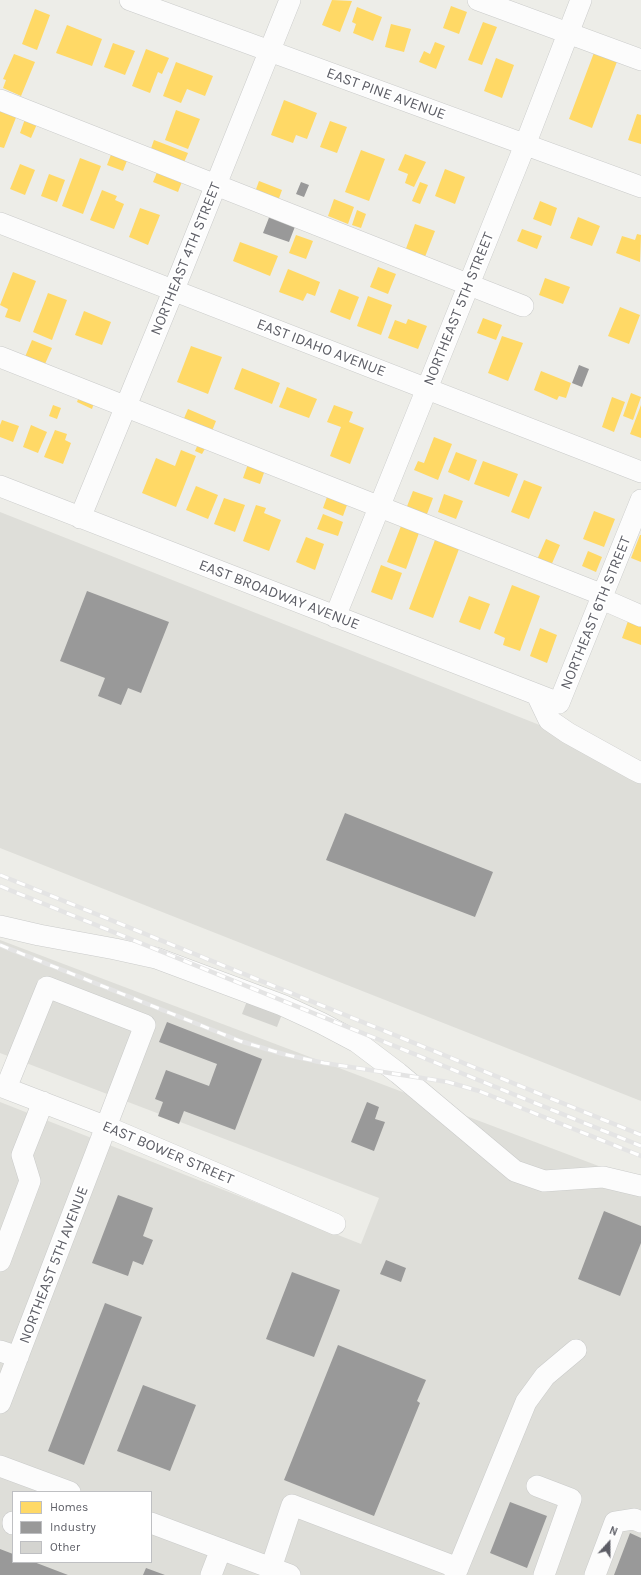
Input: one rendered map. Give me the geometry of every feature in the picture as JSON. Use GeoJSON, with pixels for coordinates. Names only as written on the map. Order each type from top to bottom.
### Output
{"type":"FeatureCollection","features":[{"type":"Feature","properties":{"kind":"street","name":"EAST PINE AVENUE"},"geometry":{"type":"LineString","coordinates":[[130,0],[641,187]]}},
{"type":"Feature","properties":{"kind":"street","name":"NORTHEAST 4TH STREET"},"geometry":{"type":"LineString","coordinates":[[80,518],[290,0]]}},
{"type":"Feature","properties":{"kind":"street"},"geometry":{"type":"LineString","coordinates":[[478,0],[641,60]]}},
{"type":"Feature","properties":{"kind":"street","name":"NORTHEAST 5TH STREET"},"geometry":{"type":"LineString","coordinates":[[335,617],[525,145],[581,0]]}},
{"type":"Feature","properties":{"kind":"street"},"geometry":{"type":"LineString","coordinates":[[0,100],[523,306]]}},
{"type":"Feature","properties":{"kind":"street","name":"EAST IDAHO AVENUE"},"geometry":{"type":"LineString","coordinates":[[0,223],[641,472]]}},
{"type":"Feature","properties":{"kind":"street"},"geometry":{"type":"LineString","coordinates":[[0,357],[602,597],[641,616]]}},
{"type":"Feature","properties":{"kind":"street","name":"EAST BROADWAY AVENUE"},"geometry":{"type":"LineString","coordinates":[[0,486],[559,703]]}},
{"type":"Feature","properties":{"kind":"street","name":"NORTHEAST 6TH STREET"},"geometry":{"type":"LineString","coordinates":[[559,703],[641,500]]}},
{"type":"Feature","properties":{"kind":"street"},"geometry":{"type":"LineString","coordinates":[[537,695],[550,720],[568,733],[641,773]]}},
{"type":"Feature","properties":{"kind":"street"},"geometry":{"type":"LineString","coordinates":[[0,926],[156,958],[282,1005],[321,1023],[357,1042],[398,1073],[515,1171],[544,1181],[603,1177],[641,1186]]}},
{"type":"Feature","properties":{"kind":"street","name":"NORTHEAST 5TH AVENUE"},"geometry":{"type":"LineString","coordinates":[[0,1403],[9,1354],[107,1127],[145,1025],[47,987],[3,1087]]}},
{"type":"Feature","properties":{"kind":"street","name":"EAST BOWER STREET"},"geometry":{"type":"LineString","coordinates":[[3,1087],[107,1127],[335,1224]]}},
{"type":"Feature","properties":{"kind":"street"},"geometry":{"type":"LineString","coordinates":[[0,1261],[30,1181],[22,1155],[43,1102]]}},
{"type":"Feature","properties":{"kind":"street"},"geometry":{"type":"LineString","coordinates":[[152,1523],[280,1571],[292,1505],[456,1572],[526,1402],[545,1376],[576,1350]]}},
{"type":"Feature","properties":{"kind":"street"},"geometry":{"type":"LineString","coordinates":[[0,1466],[27,1484],[65,1491]]}},
{"type":"Feature","properties":{"kind":"street"},"geometry":{"type":"LineString","coordinates":[[537,1486],[571,1499],[544,1575]]}},
{"type":"Feature","properties":{"kind":"street"},"geometry":{"type":"LineString","coordinates":[[595,1575],[615,1522],[634,1519],[641,1522]]}},
{"type":"Feature","properties":{"kind":"street"},"geometry":{"type":"LineString","coordinates":[[211,1575],[221,1549]]}},
{"type":"Feature","properties":{"kind":"shaded area"},"geometry":{"type":"Polygon","coordinates":[[[0,512],[641,765],[641,1101],[0,848],[0,512]]]}},
{"type":"Feature","properties":{"kind":"shaded area"},"geometry":{"type":"Polygon","coordinates":[[[0,940],[641,1182],[641,1575],[0,1575],[0,1102],[361,1244],[379,1198],[0,1053],[0,940]]]}},
{"type":"Feature","properties":{"kind":"building: Homes"},"geometry":{"type":"Polygon","coordinates":[[[332,0],[352,1],[340,32],[322,25],[332,0]]]}},
{"type":"Feature","properties":{"kind":"building: Homes"},"geometry":{"type":"Polygon","coordinates":[[[451,6],[467,12],[459,34],[443,28],[451,6]]]}},
{"type":"Feature","properties":{"kind":"building: Homes"},"geometry":{"type":"Polygon","coordinates":[[[357,7],[382,17],[373,41],[353,33],[356,24],[352,22],[357,7]]]}},
{"type":"Feature","properties":{"kind":"building: Homes"},"geometry":{"type":"Polygon","coordinates":[[[35,9],[50,15],[37,50],[22,44],[35,9]]]}},
{"type":"Feature","properties":{"kind":"building: Homes"},"geometry":{"type":"Polygon","coordinates":[[[483,22],[497,27],[482,65],[468,60],[483,22]]]}},
{"type":"Feature","properties":{"kind":"building: Homes"},"geometry":{"type":"Polygon","coordinates":[[[391,24],[411,29],[404,52],[385,47],[391,24]]]}},
{"type":"Feature","properties":{"kind":"building: Homes"},"geometry":{"type":"Polygon","coordinates":[[[67,25],[102,39],[92,66],[56,53],[67,25]]]}},
{"type":"Feature","properties":{"kind":"building: Homes"},"geometry":{"type":"Polygon","coordinates":[[[435,42],[445,46],[436,69],[419,62],[424,51],[430,54],[435,42]]]}},
{"type":"Feature","properties":{"kind":"building: Homes"},"geometry":{"type":"Polygon","coordinates":[[[113,43],[135,51],[125,75],[104,67],[113,43]]]}},
{"type":"Feature","properties":{"kind":"building: Homes"},"geometry":{"type":"Polygon","coordinates":[[[146,49],[169,58],[162,74],[158,72],[150,93],[132,86],[146,49]]]}},
{"type":"Feature","properties":{"kind":"building: Homes"},"geometry":{"type":"Polygon","coordinates":[[[595,50],[618,59],[592,128],[569,119],[595,50]]]}},
{"type":"Feature","properties":{"kind":"building: Homes"},"geometry":{"type":"Polygon","coordinates":[[[14,54],[35,62],[21,96],[3,88],[6,80],[3,79],[14,54]]]}},
{"type":"Feature","properties":{"kind":"building: Homes"},"geometry":{"type":"Polygon","coordinates":[[[496,58],[514,65],[502,98],[484,91],[496,58]]]}},
{"type":"Feature","properties":{"kind":"building: Homes"},"geometry":{"type":"Polygon","coordinates":[[[176,62],[213,76],[205,96],[187,89],[181,103],[163,96],[176,62]]]}},
{"type":"Feature","properties":{"kind":"building: Homes"},"geometry":{"type":"Polygon","coordinates":[[[284,100],[317,113],[307,139],[296,135],[293,143],[271,135],[284,100]]]}},
{"type":"Feature","properties":{"kind":"building: Homes"},"geometry":{"type":"Polygon","coordinates":[[[0,108],[17,115],[4,148],[0,147],[0,108]]]}},
{"type":"Feature","properties":{"kind":"building: Homes"},"geometry":{"type":"Polygon","coordinates":[[[176,110],[200,119],[188,149],[165,140],[176,110]]]}},
{"type":"Feature","properties":{"kind":"building: Homes"},"geometry":{"type":"Polygon","coordinates":[[[637,114],[641,115],[641,144],[628,140],[637,114]]]}},
{"type":"Feature","properties":{"kind":"building: Homes"},"geometry":{"type":"Polygon","coordinates":[[[25,119],[37,124],[31,138],[20,133],[25,119]]]}},
{"type":"Feature","properties":{"kind":"building: Homes"},"geometry":{"type":"Polygon","coordinates":[[[330,121],[347,127],[337,153],[320,147],[330,121]]]}},
{"type":"Feature","properties":{"kind":"building: Homes"},"geometry":{"type":"Polygon","coordinates":[[[154,140],[188,153],[182,167],[149,154],[154,140]]]}},
{"type":"Feature","properties":{"kind":"building: Homes"},"geometry":{"type":"Polygon","coordinates":[[[361,150],[385,159],[369,201],[345,192],[361,150]]]}},
{"type":"Feature","properties":{"kind":"building: Homes"},"geometry":{"type":"Polygon","coordinates":[[[112,152],[128,158],[123,171],[107,165],[112,152]]]}},
{"type":"Feature","properties":{"kind":"building: Homes"},"geometry":{"type":"Polygon","coordinates":[[[405,154],[426,162],[414,187],[405,183],[408,174],[398,170],[405,154]]]}},
{"type":"Feature","properties":{"kind":"building: Homes"},"geometry":{"type":"Polygon","coordinates":[[[80,158],[101,166],[83,214],[62,206],[80,158]]]}},
{"type":"Feature","properties":{"kind":"building: Homes"},"geometry":{"type":"Polygon","coordinates":[[[20,164],[35,170],[25,195],[10,189],[20,164]]]}},
{"type":"Feature","properties":{"kind":"building: Homes"},"geometry":{"type":"Polygon","coordinates":[[[445,169],[465,177],[455,204],[435,196],[445,169]]]}},
{"type":"Feature","properties":{"kind":"building: Homes"},"geometry":{"type":"Polygon","coordinates":[[[158,170],[183,179],[178,192],[153,182],[158,170]]]}},
{"type":"Feature","properties":{"kind":"building: Homes"},"geometry":{"type":"Polygon","coordinates":[[[49,174],[65,180],[57,202],[41,196],[49,174]]]}},
{"type":"Feature","properties":{"kind":"building: Homes"},"geometry":{"type":"Polygon","coordinates":[[[259,181],[282,190],[278,201],[255,192],[259,181]]]}},
{"type":"Feature","properties":{"kind":"building: Homes"},"geometry":{"type":"Polygon","coordinates":[[[420,182],[428,185],[420,204],[412,201],[420,182]]]}},
{"type":"Feature","properties":{"kind":"building: Homes"},"geometry":{"type":"Polygon","coordinates":[[[102,190],[117,196],[115,200],[124,204],[114,229],[90,220],[102,190]]]}},
{"type":"Feature","properties":{"kind":"building: Homes"},"geometry":{"type":"Polygon","coordinates":[[[334,199],[354,207],[348,224],[328,216],[334,199]]]}},
{"type":"Feature","properties":{"kind":"building: Homes"},"geometry":{"type":"Polygon","coordinates":[[[540,201],[557,208],[551,226],[533,219],[540,201]]]}},
{"type":"Feature","properties":{"kind":"building: Homes"},"geometry":{"type":"Polygon","coordinates":[[[140,208],[160,215],[148,245],[129,237],[140,208]]]}},
{"type":"Feature","properties":{"kind":"building: Homes"},"geometry":{"type":"Polygon","coordinates":[[[357,210],[366,214],[361,228],[352,225],[357,210]]]}},
{"type":"Feature","properties":{"kind":"building: Homes"},"geometry":{"type":"Polygon","coordinates":[[[578,217],[600,226],[592,246],[570,238],[578,217]]]}},
{"type":"Feature","properties":{"kind":"building: Homes"},"geometry":{"type":"Polygon","coordinates":[[[415,224],[435,231],[423,262],[404,254],[415,224]]]}},
{"type":"Feature","properties":{"kind":"building: Homes"},"geometry":{"type":"Polygon","coordinates":[[[522,229],[542,236],[537,249],[517,241],[522,229]]]}},
{"type":"Feature","properties":{"kind":"building: Homes"},"geometry":{"type":"Polygon","coordinates":[[[637,234],[641,235],[640,262],[616,253],[622,236],[635,240],[637,234]]]}},
{"type":"Feature","properties":{"kind":"building: Homes"},"geometry":{"type":"Polygon","coordinates":[[[296,235],[313,241],[306,259],[289,253],[296,235]]]}},
{"type":"Feature","properties":{"kind":"building: Homes"},"geometry":{"type":"Polygon","coordinates":[[[240,242],[278,256],[270,276],[233,261],[240,242]]]}},
{"type":"Feature","properties":{"kind":"building: Homes"},"geometry":{"type":"Polygon","coordinates":[[[378,267],[396,274],[388,294],[370,287],[378,267]]]}},
{"type":"Feature","properties":{"kind":"building: Homes"},"geometry":{"type":"Polygon","coordinates":[[[288,269],[320,282],[315,296],[307,293],[303,301],[279,292],[288,269]]]}},
{"type":"Feature","properties":{"kind":"building: Homes"},"geometry":{"type":"Polygon","coordinates":[[[13,272],[36,281],[20,322],[5,317],[8,309],[0,305],[13,272]]]}},
{"type":"Feature","properties":{"kind":"building: Homes"},"geometry":{"type":"Polygon","coordinates":[[[545,278],[570,287],[563,304],[539,295],[545,278]]]}},
{"type":"Feature","properties":{"kind":"building: Homes"},"geometry":{"type":"Polygon","coordinates":[[[339,289],[359,297],[350,320],[330,312],[339,289]]]}},
{"type":"Feature","properties":{"kind":"building: Homes"},"geometry":{"type":"Polygon","coordinates":[[[48,293],[67,300],[52,340],[33,332],[48,293]]]}},
{"type":"Feature","properties":{"kind":"building: Homes"},"geometry":{"type":"Polygon","coordinates":[[[368,296],[392,305],[381,335],[357,326],[368,296]]]}},
{"type":"Feature","properties":{"kind":"building: Homes"},"geometry":{"type":"Polygon","coordinates":[[[620,307],[640,315],[629,344],[608,336],[620,307]]]}},
{"type":"Feature","properties":{"kind":"building: Homes"},"geometry":{"type":"Polygon","coordinates":[[[84,311],[111,322],[102,345],[75,335],[84,311]]]}},
{"type":"Feature","properties":{"kind":"building: Homes"},"geometry":{"type":"Polygon","coordinates":[[[483,318],[502,325],[496,340],[477,333],[483,318]]]}},
{"type":"Feature","properties":{"kind":"building: Homes"},"geometry":{"type":"Polygon","coordinates":[[[408,319],[427,326],[418,349],[388,338],[395,320],[406,324],[408,319]]]}},
{"type":"Feature","properties":{"kind":"building: Homes"},"geometry":{"type":"Polygon","coordinates":[[[502,336],[523,343],[508,381],[488,373],[502,336]]]}},
{"type":"Feature","properties":{"kind":"building: Homes"},"geometry":{"type":"Polygon","coordinates":[[[32,340],[52,348],[45,364],[25,357],[32,340]]]}},
{"type":"Feature","properties":{"kind":"building: Homes"},"geometry":{"type":"Polygon","coordinates":[[[191,346],[222,357],[208,394],[177,382],[191,346]]]}},
{"type":"Feature","properties":{"kind":"building: Homes"},"geometry":{"type":"Polygon","coordinates":[[[242,368],[280,383],[272,404],[234,389],[242,368]]]}},
{"type":"Feature","properties":{"kind":"building: Homes"},"geometry":{"type":"Polygon","coordinates":[[[541,371],[571,383],[566,398],[559,396],[557,400],[534,390],[541,371]]]}},
{"type":"Feature","properties":{"kind":"building: Homes"},"geometry":{"type":"Polygon","coordinates":[[[287,387],[317,399],[309,418],[279,407],[287,387]]]}},
{"type":"Feature","properties":{"kind":"building: Homes"},"geometry":{"type":"Polygon","coordinates":[[[631,393],[641,397],[633,420],[623,416],[631,393]]]}},
{"type":"Feature","properties":{"kind":"building: Homes"},"geometry":{"type":"Polygon","coordinates":[[[80,394],[95,400],[92,409],[77,402],[80,394]]]}},
{"type":"Feature","properties":{"kind":"building: Homes"},"geometry":{"type":"Polygon","coordinates":[[[612,397],[625,402],[614,432],[602,427],[612,397]]]}},
{"type":"Feature","properties":{"kind":"building: Homes"},"geometry":{"type":"Polygon","coordinates":[[[53,405],[61,408],[57,419],[49,416],[53,405]]]}},
{"type":"Feature","properties":{"kind":"building: Homes"},"geometry":{"type":"Polygon","coordinates":[[[334,405],[353,412],[349,422],[364,428],[350,464],[330,456],[341,427],[327,422],[334,405]]]}},
{"type":"Feature","properties":{"kind":"building: Homes"},"geometry":{"type":"Polygon","coordinates":[[[641,405],[641,438],[630,434],[641,405]]]}},
{"type":"Feature","properties":{"kind":"building: Homes"},"geometry":{"type":"Polygon","coordinates":[[[188,409],[216,421],[212,431],[197,424],[195,428],[182,423],[188,409]]]}},
{"type":"Feature","properties":{"kind":"building: Homes"},"geometry":{"type":"Polygon","coordinates":[[[2,420],[19,426],[13,442],[0,437],[0,425],[2,420]]]}},
{"type":"Feature","properties":{"kind":"building: Homes"},"geometry":{"type":"Polygon","coordinates":[[[31,425],[47,432],[38,453],[23,447],[31,425]]]}},
{"type":"Feature","properties":{"kind":"building: Homes"},"geometry":{"type":"Polygon","coordinates":[[[55,430],[67,434],[65,440],[71,443],[63,464],[44,457],[55,430]]]}},
{"type":"Feature","properties":{"kind":"building: Homes"},"geometry":{"type":"Polygon","coordinates":[[[434,437],[452,444],[438,480],[414,470],[418,461],[424,463],[434,437]]]}},
{"type":"Feature","properties":{"kind":"building: Homes"},"geometry":{"type":"Polygon","coordinates":[[[199,442],[207,445],[202,454],[195,451],[199,442]]]}},
{"type":"Feature","properties":{"kind":"building: Homes"},"geometry":{"type":"Polygon","coordinates":[[[181,450],[196,456],[176,507],[142,493],[156,458],[175,466],[181,450]]]}},
{"type":"Feature","properties":{"kind":"building: Homes"},"geometry":{"type":"Polygon","coordinates":[[[456,452],[477,460],[469,481],[448,472],[456,452]]]}},
{"type":"Feature","properties":{"kind":"building: Homes"},"geometry":{"type":"Polygon","coordinates":[[[483,461],[518,474],[509,497],[474,484],[483,461]]]}},
{"type":"Feature","properties":{"kind":"building: Homes"},"geometry":{"type":"Polygon","coordinates":[[[248,464],[265,470],[260,484],[243,478],[248,464]]]}},
{"type":"Feature","properties":{"kind":"building: Homes"},"geometry":{"type":"Polygon","coordinates":[[[524,480],[542,487],[529,519],[511,512],[524,480]]]}},
{"type":"Feature","properties":{"kind":"building: Homes"},"geometry":{"type":"Polygon","coordinates":[[[196,486],[218,495],[208,519],[186,510],[196,486]]]}},
{"type":"Feature","properties":{"kind":"building: Homes"},"geometry":{"type":"Polygon","coordinates":[[[413,491],[433,498],[424,522],[404,514],[413,491]]]}},
{"type":"Feature","properties":{"kind":"building: Homes"},"geometry":{"type":"Polygon","coordinates":[[[444,494],[463,501],[456,519],[438,512],[444,494]]]}},
{"type":"Feature","properties":{"kind":"building: Homes"},"geometry":{"type":"Polygon","coordinates":[[[327,497],[347,505],[343,516],[323,508],[327,497]]]}},
{"type":"Feature","properties":{"kind":"building: Homes"},"geometry":{"type":"Polygon","coordinates":[[[224,498],[245,505],[235,532],[214,524],[224,498]]]}},
{"type":"Feature","properties":{"kind":"building: Homes"},"geometry":{"type":"Polygon","coordinates":[[[256,505],[266,508],[264,513],[281,520],[269,551],[243,541],[256,505]]]}},
{"type":"Feature","properties":{"kind":"building: Homes"},"geometry":{"type":"Polygon","coordinates":[[[594,511],[615,519],[604,547],[583,539],[594,511]]]}},
{"type":"Feature","properties":{"kind":"building: Homes"},"geometry":{"type":"Polygon","coordinates":[[[323,514],[343,522],[338,536],[317,529],[323,514]]]}},
{"type":"Feature","properties":{"kind":"building: Homes"},"geometry":{"type":"Polygon","coordinates":[[[401,526],[419,533],[406,569],[387,562],[401,526]]]}},
{"type":"Feature","properties":{"kind":"building: Homes"},"geometry":{"type":"Polygon","coordinates":[[[641,535],[641,562],[631,558],[641,535]]]}},
{"type":"Feature","properties":{"kind":"building: Homes"},"geometry":{"type":"Polygon","coordinates":[[[306,537],[324,544],[315,570],[296,562],[306,537]]]}},
{"type":"Feature","properties":{"kind":"building: Homes"},"geometry":{"type":"Polygon","coordinates":[[[546,539],[560,545],[550,568],[536,562],[546,539]]]}},
{"type":"Feature","properties":{"kind":"building: Homes"},"geometry":{"type":"Polygon","coordinates":[[[435,540],[459,549],[433,618],[409,609],[435,540]]]}},
{"type":"Feature","properties":{"kind":"building: Homes"},"geometry":{"type":"Polygon","coordinates":[[[588,551],[602,557],[596,572],[582,566],[588,551]]]}},
{"type":"Feature","properties":{"kind":"building: Homes"},"geometry":{"type":"Polygon","coordinates":[[[381,565],[402,573],[392,600],[371,592],[381,565]]]}},
{"type":"Feature","properties":{"kind":"building: Homes"},"geometry":{"type":"Polygon","coordinates":[[[512,585],[540,596],[520,651],[503,645],[505,638],[494,633],[512,585]]]}},
{"type":"Feature","properties":{"kind":"building: Homes"},"geometry":{"type":"Polygon","coordinates":[[[469,596],[490,604],[480,630],[459,622],[469,596]]]}},
{"type":"Feature","properties":{"kind":"building: Homes"},"geometry":{"type":"Polygon","coordinates":[[[628,621],[641,626],[641,645],[622,638],[628,621]]]}},
{"type":"Feature","properties":{"kind":"building: Homes"},"geometry":{"type":"Polygon","coordinates":[[[540,628],[557,635],[547,663],[530,656],[540,628]]]}},
{"type":"Feature","properties":{"kind":"building: Industry"},"geometry":{"type":"Polygon","coordinates":[[[301,182],[309,185],[304,197],[296,194],[301,182]]]}},
{"type":"Feature","properties":{"kind":"building: Industry"},"geometry":{"type":"Polygon","coordinates":[[[270,215],[296,224],[289,242],[263,233],[270,215]]]}},
{"type":"Feature","properties":{"kind":"building: Industry"},"geometry":{"type":"Polygon","coordinates":[[[579,365],[589,369],[582,387],[572,383],[579,365]]]}},
{"type":"Feature","properties":{"kind":"building: Industry"},"geometry":{"type":"Polygon","coordinates":[[[87,591],[169,622],[141,693],[128,688],[121,705],[98,696],[105,678],[60,661],[87,591]]]}},
{"type":"Feature","properties":{"kind":"building: Industry"},"geometry":{"type":"Polygon","coordinates":[[[345,813],[493,872],[475,917],[326,860],[345,813]]]}},
{"type":"Feature","properties":{"kind":"building: Industry"},"geometry":{"type":"Polygon","coordinates":[[[167,1022],[262,1059],[235,1130],[184,1111],[179,1124],[158,1116],[163,1102],[155,1099],[166,1070],[209,1086],[217,1064],[159,1042],[167,1022]]]}},
{"type":"Feature","properties":{"kind":"building: Industry"},"geometry":{"type":"Polygon","coordinates":[[[367,1102],[379,1107],[375,1119],[385,1122],[374,1151],[351,1142],[367,1102]]]}},
{"type":"Feature","properties":{"kind":"building: Industry"},"geometry":{"type":"Polygon","coordinates":[[[118,1195],[153,1208],[143,1236],[153,1240],[143,1265],[133,1261],[128,1276],[92,1263],[118,1195]]]}},
{"type":"Feature","properties":{"kind":"building: Industry"},"geometry":{"type":"Polygon","coordinates":[[[604,1211],[641,1226],[641,1243],[620,1296],[578,1279],[604,1211]]]}},
{"type":"Feature","properties":{"kind":"building: Industry"},"geometry":{"type":"Polygon","coordinates":[[[386,1260],[406,1268],[401,1282],[380,1274],[386,1260]]]}},
{"type":"Feature","properties":{"kind":"building: Industry"},"geometry":{"type":"Polygon","coordinates":[[[292,1272],[340,1290],[314,1357],[266,1339],[292,1272]]]}},
{"type":"Feature","properties":{"kind":"building: Industry"},"geometry":{"type":"Polygon","coordinates":[[[105,1303],[142,1317],[84,1465],[48,1451],[105,1303]]]}},
{"type":"Feature","properties":{"kind":"building: Industry"},"geometry":{"type":"Polygon","coordinates":[[[338,1345],[426,1380],[417,1401],[420,1403],[374,1516],[284,1480],[338,1345]]]}},
{"type":"Feature","properties":{"kind":"building: Industry"},"geometry":{"type":"Polygon","coordinates":[[[143,1385],[196,1405],[170,1471],[117,1451],[143,1385]]]}},
{"type":"Feature","properties":{"kind":"building: Industry"},"geometry":{"type":"Polygon","coordinates":[[[510,1502],[547,1516],[527,1568],[490,1553],[510,1502]]]}},
{"type":"Feature","properties":{"kind":"building: Industry"},"geometry":{"type":"Polygon","coordinates":[[[630,1533],[641,1538],[641,1575],[614,1575],[630,1533]]]}},
{"type":"Feature","properties":{"kind":"building: Industry"},"geometry":{"type":"Polygon","coordinates":[[[0,1549],[12,1554],[12,1563],[37,1563],[68,1575],[0,1575],[0,1549]]]}},
{"type":"Feature","properties":{"kind":"building: Industry"},"geometry":{"type":"Polygon","coordinates":[[[146,1568],[165,1575],[143,1575],[146,1568]]]}},
{"type":"Feature","properties":{"kind":"building: Other"},"geometry":{"type":"Polygon","coordinates":[[[247,1001],[282,1014],[277,1027],[242,1014],[247,1001]]]}},
{"type":"Feature","properties":{"kind":"railway"},"geometry":{"type":"LineString","coordinates":[[0,875],[641,1135]]}},
{"type":"Feature","properties":{"kind":"railway"},"geometry":{"type":"LineString","coordinates":[[0,886],[641,1146]]}},
{"type":"Feature","properties":{"kind":"railway"},"geometry":{"type":"LineString","coordinates":[[0,945],[240,1041],[283,1054],[324,1063],[448,1082],[479,1091],[641,1156]]}}]}
